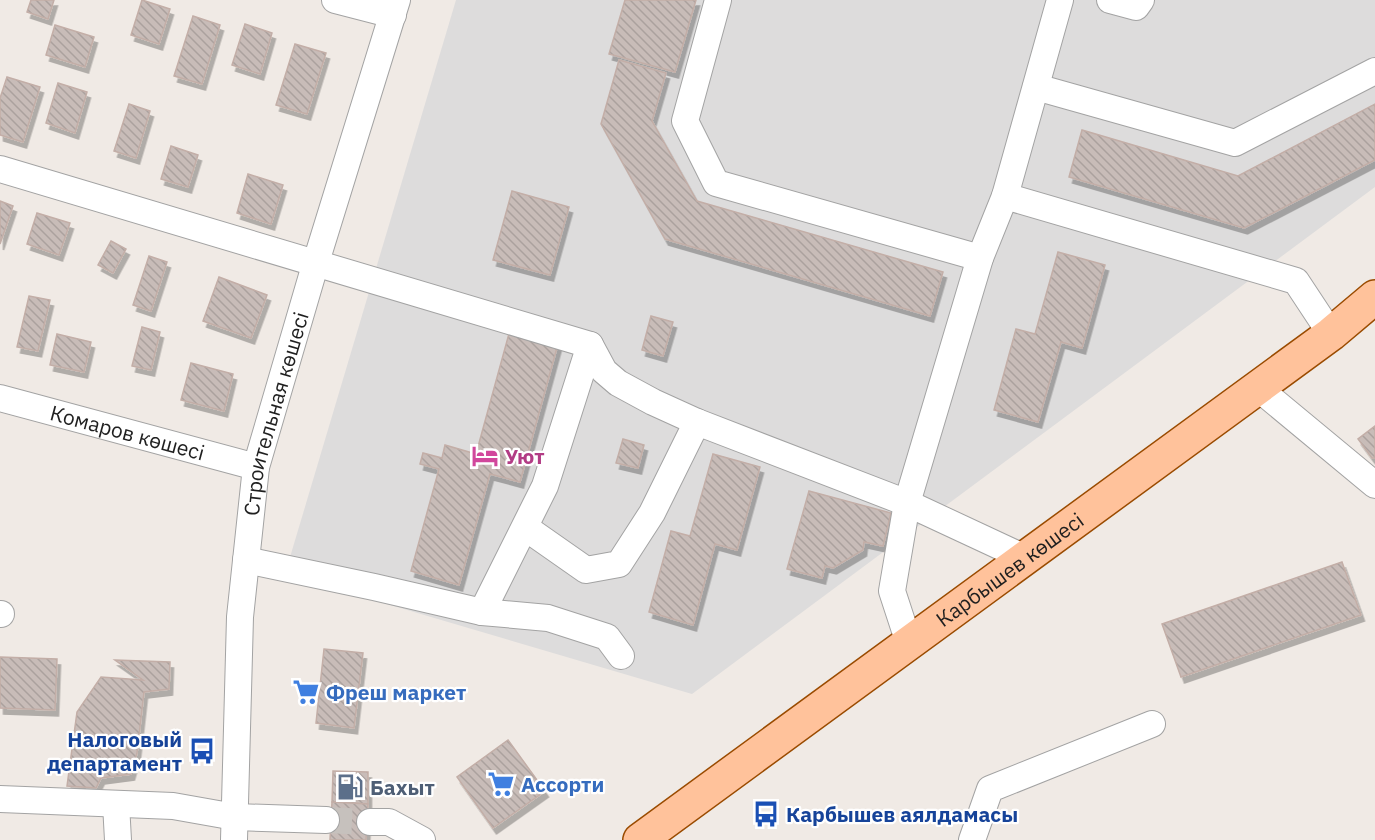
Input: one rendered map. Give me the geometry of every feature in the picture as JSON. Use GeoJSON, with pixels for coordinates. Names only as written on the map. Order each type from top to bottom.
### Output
{"type":"FeatureCollection","features":[{"type":"Feature","properties":{"kind":"main road","name":"Карбышев көшесі"},"geometry":{"type":"LineString","coordinates":[[640,840],[1371,303]]}},
{"type":"Feature","properties":{"kind":"street"},"geometry":{"type":"LineString","coordinates":[[336,0],[395,7]]}},
{"type":"Feature","properties":{"kind":"street"},"geometry":{"type":"LineString","coordinates":[[718,0],[685,121],[716,183],[980,258]]}},
{"type":"Feature","properties":{"kind":"street"},"geometry":{"type":"LineString","coordinates":[[909,644],[892,591],[907,503],[980,258],[1005,196],[1060,0]]}},
{"type":"Feature","properties":{"kind":"street"},"geometry":{"type":"LineString","coordinates":[[1110,0],[1136,8],[1141,0]]}},
{"type":"Feature","properties":{"kind":"street","name":"Строительная көшесі"},"geometry":{"type":"LineString","coordinates":[[235,829],[240,617],[256,467],[316,262],[395,7]]}},
{"type":"Feature","properties":{"kind":"street"},"geometry":{"type":"LineString","coordinates":[[1036,87],[1235,143],[1375,71]]}},
{"type":"Feature","properties":{"kind":"street"},"geometry":{"type":"LineString","coordinates":[[0,169],[590,345],[604,371],[618,382],[653,402],[697,422],[907,503],[1025,558]]}},
{"type":"Feature","properties":{"kind":"street"},"geometry":{"type":"LineString","coordinates":[[1005,196],[1296,281],[1331,334]]}},
{"type":"Feature","properties":{"kind":"street"},"geometry":{"type":"LineString","coordinates":[[482,612],[545,486],[590,345]]}},
{"type":"Feature","properties":{"kind":"street"},"geometry":{"type":"LineString","coordinates":[[1258,388],[1375,485]]}},
{"type":"Feature","properties":{"kind":"street","name":"Комаров көшесі"},"geometry":{"type":"LineString","coordinates":[[0,398],[256,467]]}},
{"type":"Feature","properties":{"kind":"street"},"geometry":{"type":"LineString","coordinates":[[526,528],[586,570],[619,564],[652,513],[697,422]]}},
{"type":"Feature","properties":{"kind":"street"},"geometry":{"type":"LineString","coordinates":[[246,560],[482,612],[548,618],[607,637],[621,656]]}},
{"type":"Feature","properties":{"kind":"street"},"geometry":{"type":"LineString","coordinates":[[972,840],[990,789],[1152,724]]}},
{"type":"Feature","properties":{"kind":"street"},"geometry":{"type":"LineString","coordinates":[[0,799],[173,806],[235,829],[326,820]]}},
{"type":"Feature","properties":{"kind":"street"},"geometry":{"type":"LineString","coordinates":[[116,804],[118,840]]}},
{"type":"Feature","properties":{"kind":"street"},"geometry":{"type":"LineString","coordinates":[[370,822],[389,822],[422,840]]}},
{"type":"Feature","properties":{"kind":"shaded area"},"geometry":{"type":"Polygon","coordinates":[[[456,0],[1375,0],[1375,187],[692,694],[285,574],[456,0]]]}},
{"type":"Feature","properties":{"kind":"building"},"geometry":{"type":"Polygon","coordinates":[[[31,0],[54,0],[48,19],[27,12],[31,0]]]}},
{"type":"Feature","properties":{"kind":"building"},"geometry":{"type":"Polygon","coordinates":[[[142,0],[170,9],[159,44],[131,35],[142,0]]]}},
{"type":"Feature","properties":{"kind":"building"},"geometry":{"type":"Polygon","coordinates":[[[625,0],[696,0],[675,72],[609,54],[625,0]]]}},
{"type":"Feature","properties":{"kind":"building"},"geometry":{"type":"Polygon","coordinates":[[[193,16],[220,25],[202,84],[174,76],[193,16]]]}},
{"type":"Feature","properties":{"kind":"building"},"geometry":{"type":"Polygon","coordinates":[[[245,24],[272,33],[260,74],[232,65],[245,24]]]}},
{"type":"Feature","properties":{"kind":"building"},"geometry":{"type":"Polygon","coordinates":[[[55,25],[94,37],[85,67],[46,55],[55,25]]]}},
{"type":"Feature","properties":{"kind":"building"},"geometry":{"type":"Polygon","coordinates":[[[295,44],[326,53],[307,114],[276,105],[295,44]]]}},
{"type":"Feature","properties":{"kind":"building"},"geometry":{"type":"Polygon","coordinates":[[[619,60],[666,73],[652,121],[697,201],[943,272],[930,316],[665,239],[601,124],[619,60]]]}},
{"type":"Feature","properties":{"kind":"building"},"geometry":{"type":"Polygon","coordinates":[[[7,77],[40,87],[23,142],[0,135],[0,98],[7,77]]]}},
{"type":"Feature","properties":{"kind":"building"},"geometry":{"type":"Polygon","coordinates":[[[58,83],[87,92],[75,133],[46,123],[58,83]]]}},
{"type":"Feature","properties":{"kind":"building"},"geometry":{"type":"Polygon","coordinates":[[[129,104],[150,111],[136,158],[114,151],[129,104]]]}},
{"type":"Feature","properties":{"kind":"building"},"geometry":{"type":"Polygon","coordinates":[[[1375,104],[1375,160],[1244,228],[1069,177],[1082,130],[1238,176],[1375,104]]]}},
{"type":"Feature","properties":{"kind":"building"},"geometry":{"type":"Polygon","coordinates":[[[171,146],[198,155],[188,187],[161,179],[171,146]]]}},
{"type":"Feature","properties":{"kind":"building"},"geometry":{"type":"Polygon","coordinates":[[[248,174],[283,185],[271,224],[237,213],[248,174]]]}},
{"type":"Feature","properties":{"kind":"building"},"geometry":{"type":"Polygon","coordinates":[[[512,191],[569,207],[550,275],[493,260],[512,191]]]}},
{"type":"Feature","properties":{"kind":"building"},"geometry":{"type":"Polygon","coordinates":[[[0,201],[13,206],[0,244],[0,201]]]}},
{"type":"Feature","properties":{"kind":"building"},"geometry":{"type":"Polygon","coordinates":[[[37,213],[70,223],[59,255],[27,244],[37,213]]]}},
{"type":"Feature","properties":{"kind":"building"},"geometry":{"type":"Polygon","coordinates":[[[111,241],[126,249],[113,273],[98,265],[111,241]]]}},
{"type":"Feature","properties":{"kind":"building"},"geometry":{"type":"Polygon","coordinates":[[[1058,252],[1105,265],[1082,348],[1061,342],[1038,422],[994,410],[1016,329],[1035,334],[1058,252]]]}},
{"type":"Feature","properties":{"kind":"building"},"geometry":{"type":"Polygon","coordinates":[[[149,256],[167,262],[151,311],[133,305],[149,256]]]}},
{"type":"Feature","properties":{"kind":"building"},"geometry":{"type":"Polygon","coordinates":[[[219,277],[267,295],[251,338],[203,321],[219,277]]]}},
{"type":"Feature","properties":{"kind":"building"},"geometry":{"type":"Polygon","coordinates":[[[29,296],[50,300],[38,351],[17,347],[29,296]]]}},
{"type":"Feature","properties":{"kind":"building"},"geometry":{"type":"Polygon","coordinates":[[[651,316],[673,322],[663,356],[642,350],[651,316]]]}},
{"type":"Feature","properties":{"kind":"building"},"geometry":{"type":"Polygon","coordinates":[[[142,327],[160,332],[151,370],[132,366],[142,327]]]}},
{"type":"Feature","properties":{"kind":"building","name":"Уют"},"geometry":{"type":"Polygon","coordinates":[[[510,330],[558,344],[520,482],[490,474],[459,585],[411,571],[439,469],[420,464],[423,453],[442,458],[445,445],[476,454],[510,330]]]}},
{"type":"Feature","properties":{"kind":"building"},"geometry":{"type":"Polygon","coordinates":[[[57,334],[91,342],[84,372],[50,365],[57,334]]]}},
{"type":"Feature","properties":{"kind":"building"},"geometry":{"type":"Polygon","coordinates":[[[191,363],[233,374],[224,411],[181,400],[191,363]]]}},
{"type":"Feature","properties":{"kind":"building"},"geometry":{"type":"Polygon","coordinates":[[[1375,426],[1375,458],[1372,458],[1358,439],[1375,426]]]}},
{"type":"Feature","properties":{"kind":"building"},"geometry":{"type":"Polygon","coordinates":[[[623,439],[644,445],[638,468],[616,463],[623,439]]]}},
{"type":"Feature","properties":{"kind":"building"},"geometry":{"type":"Polygon","coordinates":[[[713,454],[760,467],[737,550],[715,544],[693,625],[649,612],[671,531],[690,536],[713,454]]]}},
{"type":"Feature","properties":{"kind":"building"},"geometry":{"type":"Polygon","coordinates":[[[809,491],[891,513],[883,546],[864,542],[863,550],[833,568],[825,566],[822,578],[787,569],[809,491]]]}},
{"type":"Feature","properties":{"kind":"building"},"geometry":{"type":"Polygon","coordinates":[[[1342,562],[1361,615],[1181,677],[1162,624],[1342,562]]]}},
{"type":"Feature","properties":{"kind":"building"},"geometry":{"type":"Polygon","coordinates":[[[324,649],[363,653],[354,728],[316,723],[324,649]]]}},
{"type":"Feature","properties":{"kind":"building"},"geometry":{"type":"Polygon","coordinates":[[[0,657],[57,659],[55,710],[0,708],[0,657]]]}},
{"type":"Feature","properties":{"kind":"building"},"geometry":{"type":"Polygon","coordinates":[[[115,660],[170,662],[169,689],[144,692],[137,753],[131,774],[101,778],[96,788],[67,786],[77,712],[101,677],[143,680],[115,660]]]}},
{"type":"Feature","properties":{"kind":"building","name":"Ассорти"},"geometry":{"type":"Polygon","coordinates":[[[508,740],[545,791],[493,828],[457,777],[508,740]]]}},
{"type":"Feature","properties":{"kind":"building","name":"Бахыт"},"geometry":{"type":"Polygon","coordinates":[[[333,771],[368,772],[368,804],[332,802],[333,771]]]}},
{"type":"Feature","properties":{"kind":"building"},"geometry":{"type":"Polygon","coordinates":[[[332,802],[368,804],[366,840],[330,840],[332,802]]]}},
{"type":"Feature","properties":{"kind":"tunnel"},"geometry":{"type":"LineString","coordinates":[[326,820],[370,822]]}},
{"type":"Feature","properties":{"kind":"place","name":"Уют"},"geometry":{"type":"Point","coordinates":[485,456]}},
{"type":"Feature","properties":{"kind":"place","name":"Фреш маркет"},"geometry":{"type":"Point","coordinates":[306,692]}},
{"type":"Feature","properties":{"kind":"place","name":"Налоговый департамент"},"geometry":{"type":"Point","coordinates":[202,751]}},
{"type":"Feature","properties":{"kind":"place","name":"Ассорти"},"geometry":{"type":"Point","coordinates":[501,784]}},
{"type":"Feature","properties":{"kind":"place","name":"Бахыт"},"geometry":{"type":"Point","coordinates":[350,787]}},
{"type":"Feature","properties":{"kind":"place","name":"Карбышев аялдамасы"},"geometry":{"type":"Point","coordinates":[766,814]}}]}
